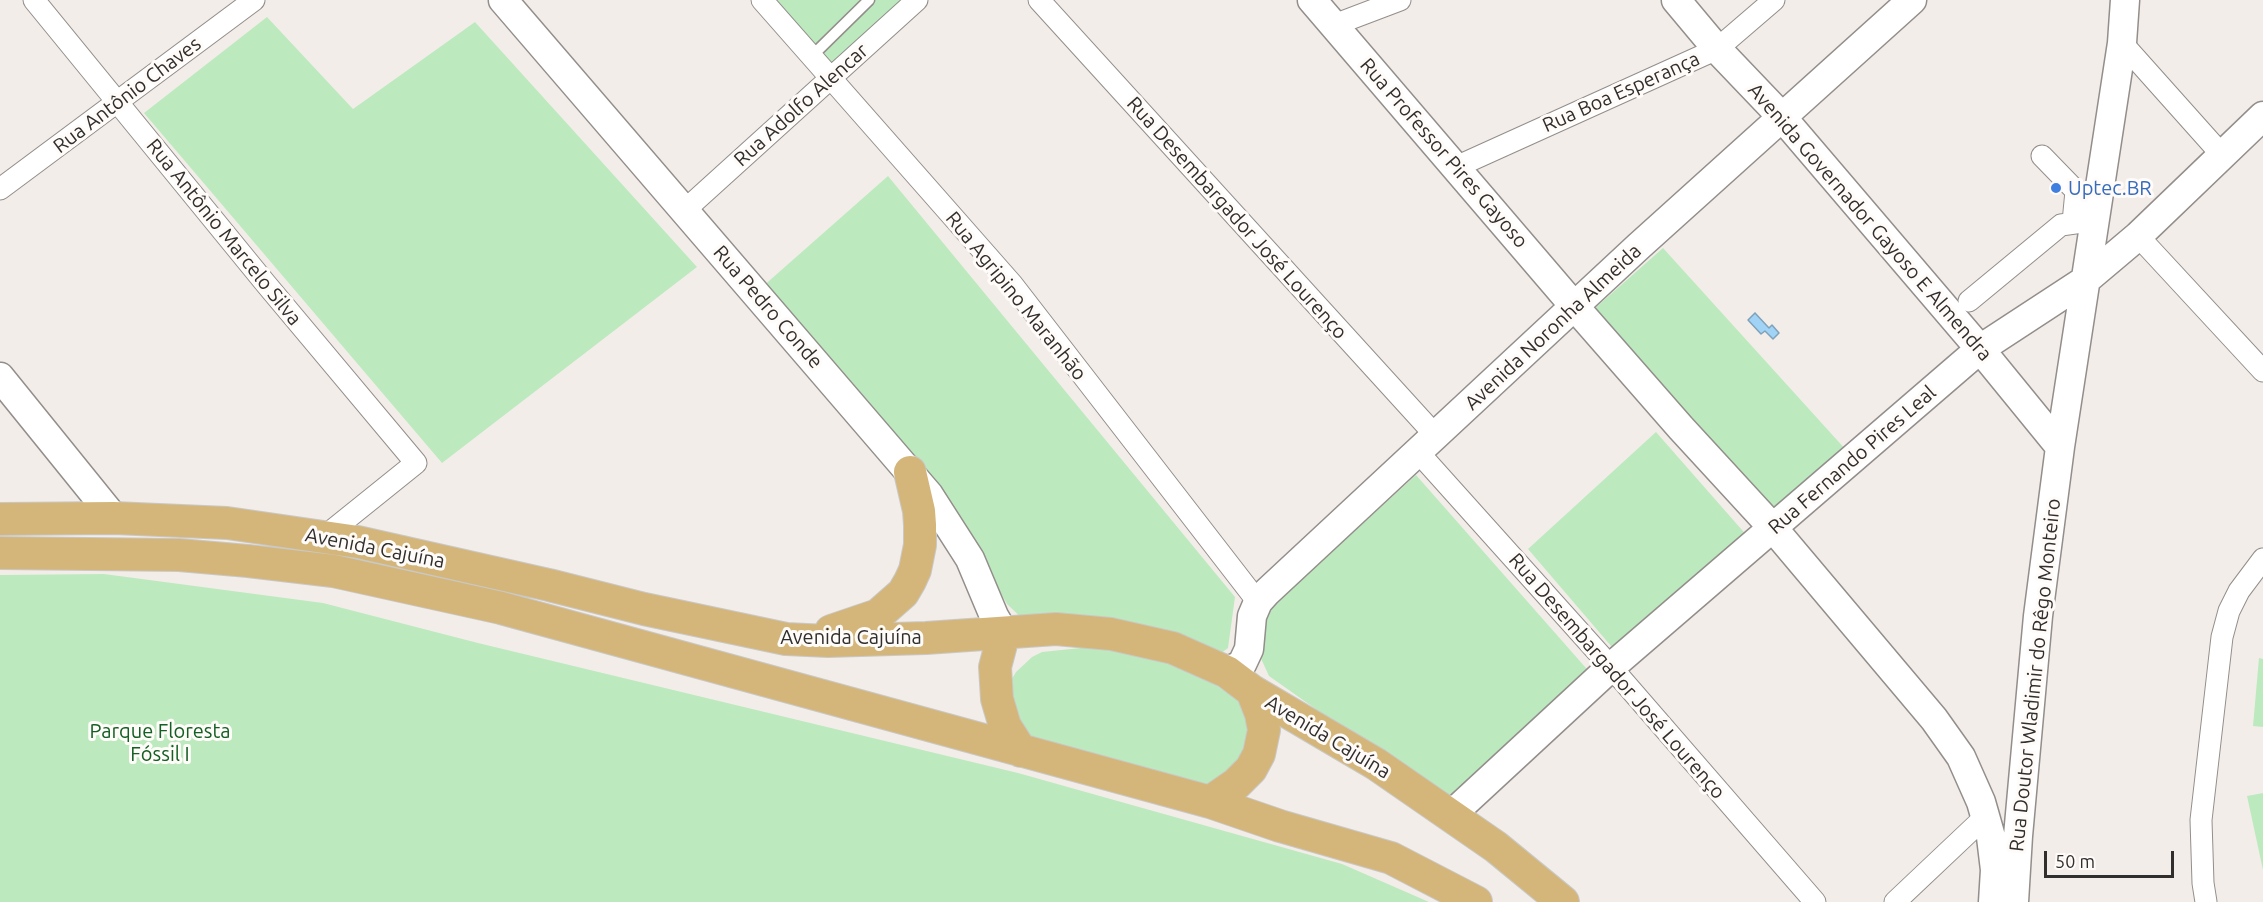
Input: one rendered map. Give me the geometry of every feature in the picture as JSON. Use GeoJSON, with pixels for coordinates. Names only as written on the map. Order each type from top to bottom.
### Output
{"type":"FeatureCollection","features":[{"type":"Feature","properties":{"kind":"main road","name":"Rua Pedro Conde"},"geometry":{"type":"LineString","coordinates":[[503,0],[910,472],[946,519],[962,545],[1004,633]]}},
{"type":"Feature","properties":{"kind":"main road","name":"Rua Professor Pires Gayoso"},"geometry":{"type":"LineString","coordinates":[[1312,0],[1575,307],[1773,528],[1935,719],[1961,757],[1986,816],[1995,870],[1993,902]]}},
{"type":"Feature","properties":{"kind":"main road","name":"Avenida Governador Gayoso E Almendra"},"geometry":{"type":"LineString","coordinates":[[1676,0],[1717,49],[1781,116],[1980,349],[2060,447]]}},
{"type":"Feature","properties":{"kind":"main road","name":"Avenida Noronha Almeida"},"geometry":{"type":"LineString","coordinates":[[1258,602],[1781,116],[1912,0]]}},
{"type":"Feature","properties":{"kind":"main road","name":"Rua Doutor Wladimir do Rêgo Monteiro"},"geometry":{"type":"LineString","coordinates":[[2014,902],[2037,627],[2060,447],[2087,279],[2084,221],[2122,43],[2122,3]]}},
{"type":"Feature","properties":{"kind":"main road","name":"Rua Fernando Pires Leal"},"geometry":{"type":"LineString","coordinates":[[1451,815],[1611,667],[1980,349],[2087,279],[2138,236],[2263,116]]}},
{"type":"Feature","properties":{"kind":"main road"},"geometry":{"type":"LineString","coordinates":[[0,377],[114,518]]}},
{"type":"Feature","properties":{"kind":"main road"},"geometry":{"type":"LineString","coordinates":[[786,639],[859,623],[878,615],[903,593],[915,570],[920,545],[919,511],[910,472]]}},
{"type":"Feature","properties":{"kind":"main road","name":"Avenida Cajuína"},"geometry":{"type":"LineString","coordinates":[[0,519],[114,518],[227,523],[324,537],[425,556],[645,609],[786,639],[839,641],[1056,629],[1111,634],[1173,648],[1227,672],[1252,691],[1376,764],[1496,846],[1563,902]]}},
{"type":"Feature","properties":{"kind":"main road","name":"Avenida Cajuína"},"geometry":{"type":"LineString","coordinates":[[0,553],[179,555],[248,561],[333,572],[501,608],[1210,802],[1280,826],[1391,858],[1476,902]]}},
{"type":"Feature","properties":{"kind":"main road"},"geometry":{"type":"LineString","coordinates":[[1227,672],[1242,664],[1249,649],[1252,616],[1258,602]]}},
{"type":"Feature","properties":{"kind":"main road"},"geometry":{"type":"LineString","coordinates":[[1004,633],[994,667],[997,699],[1005,726],[1021,752]]}},
{"type":"Feature","properties":{"kind":"main road"},"geometry":{"type":"LineString","coordinates":[[1210,802],[1236,784],[1251,769],[1259,754],[1264,730],[1261,714],[1252,691]]}},
{"type":"Feature","properties":{"kind":"street","name":"Rua Antônio Marcelo Silva"},"geometry":{"type":"LineString","coordinates":[[34,0],[416,463],[324,537]]}},
{"type":"Feature","properties":{"kind":"street","name":"Rua Antônio Chaves"},"geometry":{"type":"LineString","coordinates":[[0,189],[254,0]]}},
{"type":"Feature","properties":{"kind":"street","name":"Rua Agripino Maranhão"},"geometry":{"type":"LineString","coordinates":[[762,0],[1012,284],[1258,602]]}},
{"type":"Feature","properties":{"kind":"street","name":"Rua Adolfo Alencar"},"geometry":{"type":"LineString","coordinates":[[685,210],[917,0]]}},
{"type":"Feature","properties":{"kind":"street","name":"Rua Desembargador José Lourenço"},"geometry":{"type":"LineString","coordinates":[[1039,0],[1427,444],[1611,667],[1815,902]]}},
{"type":"Feature","properties":{"kind":"street"},"geometry":{"type":"LineString","coordinates":[[1334,25],[1400,0]]}},
{"type":"Feature","properties":{"kind":"street","name":"Rua Boa Esperança"},"geometry":{"type":"LineString","coordinates":[[1456,167],[1717,49],[1774,0]]}},
{"type":"Feature","properties":{"kind":"street"},"geometry":{"type":"LineString","coordinates":[[2122,43],[2222,154]]}},
{"type":"Feature","properties":{"kind":"street"},"geometry":{"type":"LineString","coordinates":[[1969,301],[2061,225],[2084,221],[2076,191],[2042,156]]}},
{"type":"Feature","properties":{"kind":"street"},"geometry":{"type":"LineString","coordinates":[[2138,236],[2263,371]]}},
{"type":"Feature","properties":{"kind":"street"},"geometry":{"type":"LineString","coordinates":[[2206,902],[2203,883],[2201,820],[2222,637],[2229,611],[2239,591],[2263,559]]}},
{"type":"Feature","properties":{"kind":"street"},"geometry":{"type":"LineString","coordinates":[[1895,902],[1986,816]]}},
{"type":"Feature","properties":{"kind":"lane"},"geometry":{"type":"LineString","coordinates":[[811,57],[870,0]]}},
{"type":"Feature","properties":{"kind":"green space"},"geometry":{"type":"Polygon","coordinates":[[[769,0],[903,0],[827,67],[769,0]]]}},
{"type":"Feature","properties":{"kind":"green space"},"geometry":{"type":"Polygon","coordinates":[[[267,17],[353,109],[475,22],[697,267],[442,463],[144,113],[267,17]]]}},
{"type":"Feature","properties":{"kind":"green space"},"geometry":{"type":"Polygon","coordinates":[[[888,176],[1235,597],[1228,648],[1220,654],[1030,626],[1007,604],[974,547],[761,288],[888,176]]]}},
{"type":"Feature","properties":{"kind":"green space"},"geometry":{"type":"Polygon","coordinates":[[[1663,248],[1847,451],[1776,513],[1594,309],[1663,248]]]}},
{"type":"Feature","properties":{"kind":"green space"},"geometry":{"type":"Polygon","coordinates":[[[1656,432],[1749,538],[1617,653],[1528,549],[1656,432]]]}},
{"type":"Feature","properties":{"kind":"green space"},"geometry":{"type":"Polygon","coordinates":[[[1416,475],[1593,676],[1446,801],[1269,676],[1258,652],[1260,617],[1416,475]]]}},
{"type":"Feature","properties":{"kind":"green space","name":"Parque Floresta Fóssil I"},"geometry":{"type":"Polygon","coordinates":[[[104,574],[323,603],[478,643],[1018,773],[1342,864],[1429,902],[0,902],[0,575],[104,574]]]}},
{"type":"Feature","properties":{"kind":"green space"},"geometry":{"type":"Polygon","coordinates":[[[1090,647],[1160,658],[1203,676],[1242,703],[1248,713],[1252,747],[1208,790],[1017,733],[1010,682],[1016,672],[1032,657],[1042,652],[1090,647]]]}},
{"type":"Feature","properties":{"kind":"green space"},"geometry":{"type":"Polygon","coordinates":[[[2259,658],[2263,659],[2263,727],[2253,726],[2259,658]]]}},
{"type":"Feature","properties":{"kind":"green space"},"geometry":{"type":"Polygon","coordinates":[[[2263,793],[2263,870],[2247,796],[2263,793]]]}},
{"type":"Feature","properties":{"kind":"water"},"geometry":{"type":"Polygon","coordinates":[[[1755,313],[1769,328],[1772,325],[1779,333],[1773,339],[1765,331],[1761,334],[1748,320],[1755,313]]]}},
{"type":"Feature","properties":{"kind":"place","name":"Uptec.BR"},"geometry":{"type":"Point","coordinates":[2056,188]}}]}
